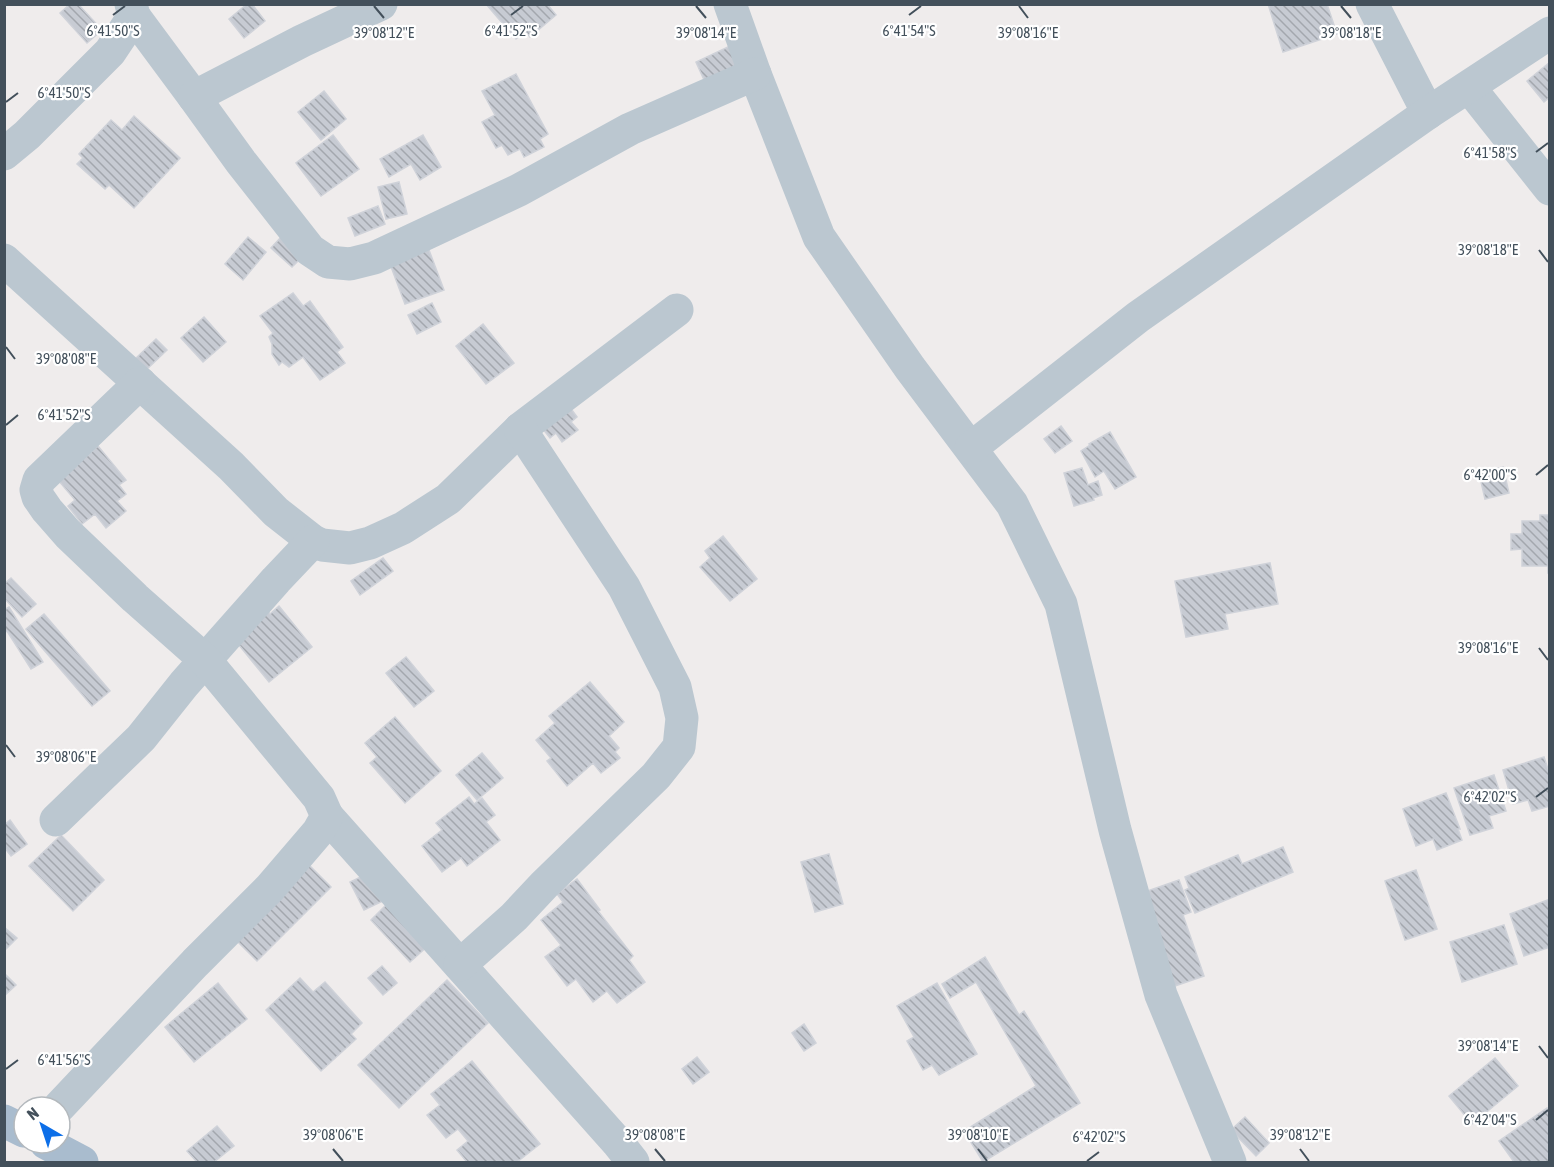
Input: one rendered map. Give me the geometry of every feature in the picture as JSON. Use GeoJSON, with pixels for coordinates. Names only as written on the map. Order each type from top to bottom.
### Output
{"type":"FeatureCollection","features":[{"type":"Feature","properties":{"kind":"street"},"geometry":{"type":"LineString","coordinates":[[194,97],[302,40],[381,4]]}},
{"type":"Feature","properties":{"kind":"street"},"geometry":{"type":"LineString","coordinates":[[730,4],[819,237],[910,368],[1012,504],[1061,604],[1115,830],[1161,995],[1230,1162]]}},
{"type":"Feature","properties":{"kind":"street"},"geometry":{"type":"LineString","coordinates":[[1372,4],[1428,113]]}},
{"type":"Feature","properties":{"kind":"street"},"geometry":{"type":"LineString","coordinates":[[4,154],[27,135],[110,52],[133,10],[241,162],[310,250],[328,262],[350,264],[374,258],[519,190],[630,129],[755,74]]}},
{"type":"Feature","properties":{"kind":"street"},"geometry":{"type":"LineString","coordinates":[[970,448],[1138,317],[1428,113],[1550,33]]}},
{"type":"Feature","properties":{"kind":"street"},"geometry":{"type":"LineString","coordinates":[[1469,87],[1550,189]]}},
{"type":"Feature","properties":{"kind":"street"},"geometry":{"type":"LineString","coordinates":[[4,260],[231,466],[276,512],[313,541],[322,545],[350,548],[370,543],[403,528],[448,499],[520,429],[677,310]]}},
{"type":"Feature","properties":{"kind":"street"},"geometry":{"type":"LineString","coordinates":[[140,383],[44,474],[36,490],[38,497],[68,534],[205,660],[319,798],[327,816],[633,1162]]}},
{"type":"Feature","properties":{"kind":"street"},"geometry":{"type":"LineString","coordinates":[[460,965],[514,917],[656,776],[679,747],[682,718],[675,687],[624,587],[520,429]]}},
{"type":"Feature","properties":{"kind":"street"},"geometry":{"type":"LineString","coordinates":[[56,820],[141,738],[205,660],[313,541]]}},
{"type":"Feature","properties":{"kind":"street"},"geometry":{"type":"LineString","coordinates":[[70,1095],[195,963],[270,888],[318,832],[327,816]]}},
{"type":"Feature","properties":{"kind":"building"},"geometry":{"type":"Polygon","coordinates":[[[70,4],[78,4],[102,30],[87,43],[60,13],[70,4]]]}},
{"type":"Feature","properties":{"kind":"building"},"geometry":{"type":"Polygon","coordinates":[[[247,4],[252,4],[265,21],[244,38],[229,19],[247,4]]]}},
{"type":"Feature","properties":{"kind":"building"},"geometry":{"type":"Polygon","coordinates":[[[486,4],[547,4],[556,15],[530,37],[525,31],[516,39],[486,4]]]}},
{"type":"Feature","properties":{"kind":"building"},"geometry":{"type":"Polygon","coordinates":[[[1268,4],[1327,4],[1337,34],[1283,52],[1268,4]]]}},
{"type":"Feature","properties":{"kind":"building"},"geometry":{"type":"Polygon","coordinates":[[[730,46],[739,67],[705,82],[696,62],[730,46]]]}},
{"type":"Feature","properties":{"kind":"building"},"geometry":{"type":"Polygon","coordinates":[[[1550,62],[1550,97],[1544,102],[1527,81],[1550,62]]]}},
{"type":"Feature","properties":{"kind":"building"},"geometry":{"type":"Polygon","coordinates":[[[516,74],[548,134],[540,139],[544,147],[524,157],[520,149],[508,155],[502,145],[496,148],[482,122],[495,115],[482,91],[516,74]]]}},
{"type":"Feature","properties":{"kind":"building"},"geometry":{"type":"Polygon","coordinates":[[[324,91],[346,119],[321,140],[298,112],[324,91]]]}},
{"type":"Feature","properties":{"kind":"building"},"geometry":{"type":"Polygon","coordinates":[[[134,116],[180,158],[134,208],[109,185],[105,189],[77,164],[83,158],[79,154],[111,120],[122,130],[134,116]]]}},
{"type":"Feature","properties":{"kind":"building"},"geometry":{"type":"Polygon","coordinates":[[[333,135],[359,169],[321,196],[296,163],[333,135]]]}},
{"type":"Feature","properties":{"kind":"building"},"geometry":{"type":"Polygon","coordinates":[[[423,135],[441,167],[420,180],[411,164],[389,177],[380,159],[423,135]]]}},
{"type":"Feature","properties":{"kind":"building"},"geometry":{"type":"Polygon","coordinates":[[[399,182],[407,214],[386,219],[378,187],[399,182]]]}},
{"type":"Feature","properties":{"kind":"building"},"geometry":{"type":"Polygon","coordinates":[[[378,206],[385,224],[355,236],[348,218],[378,206]]]}},
{"type":"Feature","properties":{"kind":"building"},"geometry":{"type":"Polygon","coordinates":[[[282,236],[304,255],[292,267],[271,248],[282,236]]]}},
{"type":"Feature","properties":{"kind":"building"},"geometry":{"type":"Polygon","coordinates":[[[248,237],[266,252],[243,280],[225,264],[248,237]]]}},
{"type":"Feature","properties":{"kind":"building"},"geometry":{"type":"Polygon","coordinates":[[[426,242],[444,290],[405,304],[387,256],[426,242]]]}},
{"type":"Feature","properties":{"kind":"building"},"geometry":{"type":"Polygon","coordinates":[[[293,293],[303,306],[310,301],[343,347],[337,352],[345,363],[320,380],[303,357],[289,367],[282,362],[279,365],[272,354],[269,337],[273,333],[260,316],[293,293]]]}},
{"type":"Feature","properties":{"kind":"building"},"geometry":{"type":"Polygon","coordinates":[[[432,303],[441,322],[417,334],[408,315],[432,303]]]}},
{"type":"Feature","properties":{"kind":"building"},"geometry":{"type":"Polygon","coordinates":[[[204,317],[226,342],[203,362],[181,338],[204,317]]]}},
{"type":"Feature","properties":{"kind":"building"},"geometry":{"type":"Polygon","coordinates":[[[483,324],[514,363],[486,384],[456,346],[483,324]]]}},
{"type":"Feature","properties":{"kind":"building"},"geometry":{"type":"Polygon","coordinates":[[[156,339],[167,350],[144,372],[134,360],[156,339]]]}},
{"type":"Feature","properties":{"kind":"building"},"geometry":{"type":"Polygon","coordinates":[[[566,402],[577,417],[571,422],[578,430],[562,442],[556,433],[550,438],[538,423],[566,402]]]}},
{"type":"Feature","properties":{"kind":"building"},"geometry":{"type":"Polygon","coordinates":[[[1061,426],[1072,441],[1055,453],[1044,439],[1061,426]]]}},
{"type":"Feature","properties":{"kind":"building"},"geometry":{"type":"Polygon","coordinates":[[[1110,432],[1136,477],[1115,489],[1104,471],[1095,477],[1081,451],[1110,432]]]}},
{"type":"Feature","properties":{"kind":"building"},"geometry":{"type":"Polygon","coordinates":[[[98,446],[126,480],[119,485],[126,494],[117,501],[126,511],[106,528],[95,514],[82,524],[68,506],[75,500],[59,481],[98,446]]]}},
{"type":"Feature","properties":{"kind":"building"},"geometry":{"type":"Polygon","coordinates":[[[1503,467],[1509,493],[1485,499],[1479,473],[1503,467]]]}},
{"type":"Feature","properties":{"kind":"building"},"geometry":{"type":"Polygon","coordinates":[[[1082,468],[1088,485],[1098,481],[1102,495],[1074,506],[1064,473],[1082,468]]]}},
{"type":"Feature","properties":{"kind":"building"},"geometry":{"type":"Polygon","coordinates":[[[1540,515],[1550,515],[1550,573],[1548,573],[1548,566],[1522,566],[1522,549],[1511,550],[1511,534],[1522,534],[1522,521],[1540,521],[1540,515]]]}},
{"type":"Feature","properties":{"kind":"building"},"geometry":{"type":"Polygon","coordinates":[[[723,536],[757,579],[730,601],[700,567],[710,558],[705,551],[723,536]]]}},
{"type":"Feature","properties":{"kind":"building"},"geometry":{"type":"Polygon","coordinates":[[[383,558],[393,571],[360,595],[351,581],[383,558]]]}},
{"type":"Feature","properties":{"kind":"building"},"geometry":{"type":"Polygon","coordinates":[[[1270,563],[1278,604],[1225,614],[1228,629],[1186,637],[1175,581],[1270,563]]]}},
{"type":"Feature","properties":{"kind":"building"},"geometry":{"type":"Polygon","coordinates":[[[11,578],[36,604],[22,617],[4,598],[4,584],[11,578]]]}},
{"type":"Feature","properties":{"kind":"building"},"geometry":{"type":"Polygon","coordinates":[[[262,603],[270,614],[279,606],[312,647],[269,682],[234,639],[262,603]]]}},
{"type":"Feature","properties":{"kind":"building"},"geometry":{"type":"Polygon","coordinates":[[[9,607],[43,662],[31,669],[7,631],[4,633],[4,610],[9,607]]]}},
{"type":"Feature","properties":{"kind":"building"},"geometry":{"type":"Polygon","coordinates":[[[44,614],[110,691],[92,706],[26,629],[44,614]]]}},
{"type":"Feature","properties":{"kind":"building"},"geometry":{"type":"Polygon","coordinates":[[[406,657],[434,691],[414,707],[386,673],[406,657]]]}},
{"type":"Feature","properties":{"kind":"building"},"geometry":{"type":"Polygon","coordinates":[[[590,682],[624,722],[609,736],[619,748],[615,752],[620,758],[601,773],[593,763],[567,786],[547,761],[551,758],[536,740],[555,723],[549,716],[590,682]]]}},
{"type":"Feature","properties":{"kind":"building"},"geometry":{"type":"Polygon","coordinates":[[[395,717],[441,771],[405,803],[370,763],[377,757],[365,743],[395,717]]]}},
{"type":"Feature","properties":{"kind":"building"},"geometry":{"type":"Polygon","coordinates":[[[482,753],[503,778],[477,800],[456,775],[482,753]]]}},
{"type":"Feature","properties":{"kind":"building"},"geometry":{"type":"Polygon","coordinates":[[[1544,757],[1550,775],[1550,806],[1532,811],[1528,800],[1513,804],[1503,770],[1544,757]]]}},
{"type":"Feature","properties":{"kind":"building"},"geometry":{"type":"Polygon","coordinates":[[[1494,775],[1506,811],[1489,816],[1493,828],[1470,835],[1454,788],[1494,775]]]}},
{"type":"Feature","properties":{"kind":"building"},"geometry":{"type":"Polygon","coordinates":[[[1446,793],[1462,840],[1437,850],[1433,839],[1416,846],[1403,809],[1446,793]]]}},
{"type":"Feature","properties":{"kind":"building"},"geometry":{"type":"Polygon","coordinates":[[[469,797],[474,804],[482,798],[495,815],[486,822],[500,840],[467,866],[461,858],[442,872],[422,846],[442,830],[436,823],[469,797]]]}},
{"type":"Feature","properties":{"kind":"building"},"geometry":{"type":"Polygon","coordinates":[[[10,820],[27,844],[11,856],[4,847],[4,825],[10,820]]]}},
{"type":"Feature","properties":{"kind":"building"},"geometry":{"type":"Polygon","coordinates":[[[61,835],[104,880],[73,911],[29,866],[61,835]]]}},
{"type":"Feature","properties":{"kind":"building"},"geometry":{"type":"Polygon","coordinates":[[[1283,847],[1293,872],[1195,913],[1185,890],[1189,888],[1185,877],[1238,855],[1242,864],[1283,847]]]}},
{"type":"Feature","properties":{"kind":"building"},"geometry":{"type":"Polygon","coordinates":[[[829,854],[843,904],[815,912],[801,862],[829,854]]]}},
{"type":"Feature","properties":{"kind":"building"},"geometry":{"type":"Polygon","coordinates":[[[304,860],[331,887],[257,961],[230,934],[304,860]]]}},
{"type":"Feature","properties":{"kind":"building"},"geometry":{"type":"Polygon","coordinates":[[[1416,870],[1437,929],[1405,940],[1385,881],[1416,870]]]}},
{"type":"Feature","properties":{"kind":"building"},"geometry":{"type":"Polygon","coordinates":[[[371,872],[385,900],[364,910],[350,882],[371,872]]]}},
{"type":"Feature","properties":{"kind":"building"},"geometry":{"type":"Polygon","coordinates":[[[577,879],[600,910],[598,911],[633,956],[629,960],[645,982],[617,1003],[607,991],[593,1002],[576,979],[567,986],[545,957],[561,945],[541,920],[563,902],[557,894],[577,879]]]}},
{"type":"Feature","properties":{"kind":"building"},"geometry":{"type":"Polygon","coordinates":[[[1179,880],[1191,912],[1183,915],[1204,976],[1172,987],[1139,894],[1179,880]]]}},
{"type":"Feature","properties":{"kind":"building"},"geometry":{"type":"Polygon","coordinates":[[[1550,899],[1550,947],[1524,956],[1510,914],[1550,899]]]}},
{"type":"Feature","properties":{"kind":"building"},"geometry":{"type":"Polygon","coordinates":[[[389,902],[430,944],[410,962],[371,920],[389,902]]]}},
{"type":"Feature","properties":{"kind":"building"},"geometry":{"type":"Polygon","coordinates":[[[1504,925],[1517,964],[1462,982],[1450,942],[1504,925]]]}},
{"type":"Feature","properties":{"kind":"building"},"geometry":{"type":"Polygon","coordinates":[[[4,927],[17,938],[4,951],[4,927]]]}},
{"type":"Feature","properties":{"kind":"building"},"geometry":{"type":"Polygon","coordinates":[[[985,957],[1019,1015],[1024,1011],[1080,1103],[983,1162],[964,1131],[1036,1086],[976,982],[950,998],[942,984],[985,957]]]}},
{"type":"Feature","properties":{"kind":"building"},"geometry":{"type":"Polygon","coordinates":[[[382,966],[397,983],[383,995],[368,978],[382,966]]]}},
{"type":"Feature","properties":{"kind":"building"},"geometry":{"type":"Polygon","coordinates":[[[4,973],[16,985],[4,996],[4,973]]]}},
{"type":"Feature","properties":{"kind":"building"},"geometry":{"type":"Polygon","coordinates":[[[300,978],[313,992],[325,982],[362,1023],[351,1034],[356,1039],[321,1071],[266,1010],[300,978]]]}},
{"type":"Feature","properties":{"kind":"building"},"geometry":{"type":"Polygon","coordinates":[[[447,980],[488,1023],[399,1108],[358,1065],[447,980]]]}},
{"type":"Feature","properties":{"kind":"building"},"geometry":{"type":"Polygon","coordinates":[[[218,983],[247,1019],[194,1062],[165,1027],[218,983]]]}},
{"type":"Feature","properties":{"kind":"building"},"geometry":{"type":"Polygon","coordinates":[[[937,983],[977,1054],[939,1075],[932,1065],[923,1070],[907,1041],[914,1037],[897,1006],[937,983]]]}},
{"type":"Feature","properties":{"kind":"building"},"geometry":{"type":"Polygon","coordinates":[[[804,1024],[816,1043],[804,1051],[792,1033],[804,1024]]]}},
{"type":"Feature","properties":{"kind":"building"},"geometry":{"type":"Polygon","coordinates":[[[697,1057],[709,1072],[693,1084],[682,1069],[697,1057]]]}},
{"type":"Feature","properties":{"kind":"building"},"geometry":{"type":"Polygon","coordinates":[[[1495,1058],[1518,1086],[1472,1124],[1449,1096],[1495,1058]]]}},
{"type":"Feature","properties":{"kind":"building"},"geometry":{"type":"Polygon","coordinates":[[[472,1061],[540,1144],[517,1162],[467,1162],[457,1150],[468,1141],[458,1129],[446,1138],[427,1115],[440,1105],[431,1094],[472,1061]]]}},
{"type":"Feature","properties":{"kind":"building"},"geometry":{"type":"Polygon","coordinates":[[[1547,1108],[1550,1112],[1550,1162],[1514,1162],[1499,1141],[1547,1108]]]}},
{"type":"Feature","properties":{"kind":"building"},"geometry":{"type":"Polygon","coordinates":[[[1245,1117],[1269,1143],[1256,1156],[1231,1130],[1245,1117]]]}},
{"type":"Feature","properties":{"kind":"building"},"geometry":{"type":"Polygon","coordinates":[[[217,1126],[234,1146],[214,1162],[197,1162],[187,1151],[217,1126]]]}}]}
